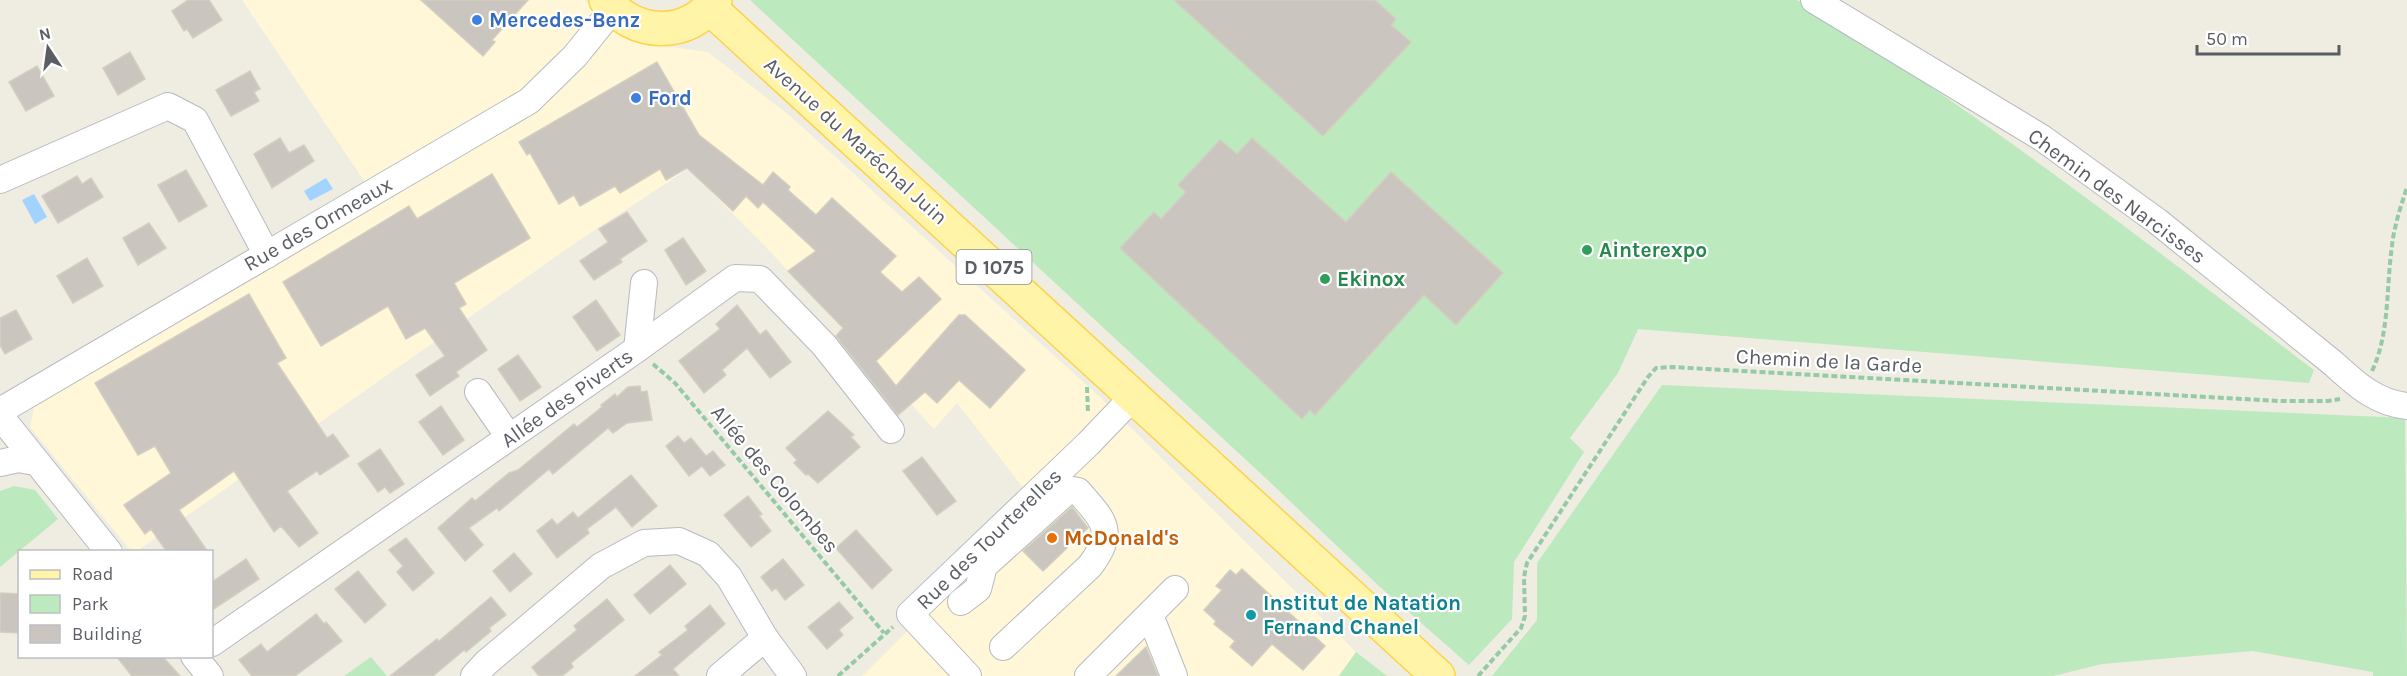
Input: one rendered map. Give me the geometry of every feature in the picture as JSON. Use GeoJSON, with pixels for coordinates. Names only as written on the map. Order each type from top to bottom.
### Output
{"type":"FeatureCollection","features":[{"type":"Feature","properties":{"kind":"main road"},"geometry":{"type":"LineString","coordinates":[[609,4],[630,22],[650,28],[672,28],[693,22],[713,4]]}},
{"type":"Feature","properties":{"kind":"main road","name":"Avenue du Maréchal Juin"},"geometry":{"type":"LineString","coordinates":[[713,4],[1134,396]]}},
{"type":"Feature","properties":{"kind":"main road","name":"D 1075"},"geometry":{"type":"LineString","coordinates":[[1134,396],[1438,676]]}},
{"type":"Feature","properties":{"kind":"street","name":"Chemin des Narcisses"},"geometry":{"type":"LineString","coordinates":[[1814,0],[2042,138],[2157,221],[2334,364],[2360,388],[2380,400],[2407,406]]}},
{"type":"Feature","properties":{"kind":"street","name":"Rue des Ormeaux"},"geometry":{"type":"LineString","coordinates":[[0,413],[529,101],[574,56],[609,4]]}},
{"type":"Feature","properties":{"kind":"street"},"geometry":{"type":"LineString","coordinates":[[0,180],[168,106],[195,120],[267,255]]}},
{"type":"Feature","properties":{"kind":"street","name":"Allée des Piverts"},"geometry":{"type":"LineString","coordinates":[[213,643],[637,349],[735,278],[760,279],[824,345],[891,430]]}},
{"type":"Feature","properties":{"kind":"street"},"geometry":{"type":"LineString","coordinates":[[637,349],[644,283]]}},
{"type":"Feature","properties":{"kind":"street"},"geometry":{"type":"LineString","coordinates":[[478,392],[509,438]]}},
{"type":"Feature","properties":{"kind":"street","name":"Rue des Tourterelles"},"geometry":{"type":"LineString","coordinates":[[910,614],[1088,444],[1134,396]]}},
{"type":"Feature","properties":{"kind":"street"},"geometry":{"type":"LineString","coordinates":[[0,413],[35,462],[107,550]]}},
{"type":"Feature","properties":{"kind":"street"},"geometry":{"type":"LineString","coordinates":[[0,464],[18,459],[35,462]]}},
{"type":"Feature","properties":{"kind":"street"},"geometry":{"type":"LineString","coordinates":[[961,602],[978,589],[984,566],[1065,493],[1072,490],[1078,491],[1102,519],[1105,536],[1087,546],[1078,557],[1076,577],[1003,647]]}},
{"type":"Feature","properties":{"kind":"street"},"geometry":{"type":"LineString","coordinates":[[474,676],[486,663],[602,566],[644,543],[680,541],[708,554],[729,577],[765,638],[793,676]]}},
{"type":"Feature","properties":{"kind":"street"},"geometry":{"type":"LineString","coordinates":[[1088,676],[1175,589]]}},
{"type":"Feature","properties":{"kind":"street"},"geometry":{"type":"LineString","coordinates":[[910,614],[968,676]]}},
{"type":"Feature","properties":{"kind":"street"},"geometry":{"type":"LineString","coordinates":[[1149,615],[1174,676]]}},
{"type":"Feature","properties":{"kind":"street"},"geometry":{"type":"LineString","coordinates":[[720,676],[765,638]]}},
{"type":"Feature","properties":{"kind":"street"},"geometry":{"type":"LineString","coordinates":[[195,658],[210,676]]}},
{"type":"Feature","properties":{"kind":"path"},"geometry":{"type":"LineString","coordinates":[[2360,388],[2379,357],[2385,324],[2392,244],[2407,187]]}},
{"type":"Feature","properties":{"kind":"path","name":"Allée des Colombes"},"geometry":{"type":"LineString","coordinates":[[637,349],[675,383],[884,633]]}},
{"type":"Feature","properties":{"kind":"path","name":"Chemin de la Garde"},"geometry":{"type":"LineString","coordinates":[[1478,676],[1521,628],[1525,616],[1524,577],[1527,563],[1656,368],[1672,367],[2279,401],[2328,401],[2346,398],[2360,388]]}},
{"type":"Feature","properties":{"kind":"path","name":"Rue des Tourterelles"},"geometry":{"type":"LineString","coordinates":[[838,676],[884,633],[910,614]]}},
{"type":"Feature","properties":{"kind":"shaded area"},"geometry":{"type":"Polygon","coordinates":[[[242,0],[585,0],[613,30],[650,44],[708,52],[790,116],[1101,398],[1356,652],[1339,676],[862,676],[1036,504],[957,403],[934,429],[766,247],[688,169],[578,241],[138,550],[130,550],[30,427],[35,402],[379,203],[242,0]]]}},
{"type":"Feature","properties":{"kind":"green space","name":"Ainterexpo"},"geometry":{"type":"Polygon","coordinates":[[[750,0],[1797,0],[1996,132],[2314,370],[2309,383],[1638,329],[1618,373],[1570,438],[1584,452],[1514,562],[1512,619],[1469,665],[1379,586],[750,0]]]}},
{"type":"Feature","properties":{"kind":"green space"},"geometry":{"type":"Polygon","coordinates":[[[1662,385],[2405,418],[2407,676],[2373,676],[2373,672],[2253,651],[2102,664],[2053,676],[1492,676],[1537,620],[1537,563],[1662,385]]]}},
{"type":"Feature","properties":{"kind":"green space"},"geometry":{"type":"Polygon","coordinates":[[[14,486],[35,490],[58,519],[0,567],[0,491],[14,486]]]}},
{"type":"Feature","properties":{"kind":"green space"},"geometry":{"type":"Polygon","coordinates":[[[1356,652],[1387,676],[1339,676],[1356,652]]]}},
{"type":"Feature","properties":{"kind":"green space"},"geometry":{"type":"Polygon","coordinates":[[[371,657],[387,676],[344,676],[371,657]]]}},
{"type":"Feature","properties":{"kind":"water"},"geometry":{"type":"Polygon","coordinates":[[[326,178],[333,189],[310,201],[304,191],[326,178]]]}},
{"type":"Feature","properties":{"kind":"water"},"geometry":{"type":"Polygon","coordinates":[[[34,194],[47,217],[35,224],[22,200],[34,194]]]}},
{"type":"Feature","properties":{"kind":"building"},"geometry":{"type":"Polygon","coordinates":[[[188,0],[209,0],[222,20],[193,38],[187,29],[184,31],[172,11],[188,0]]]}},
{"type":"Feature","properties":{"kind":"building","name":"Mercedes-Benz"},"geometry":{"type":"Polygon","coordinates":[[[421,0],[528,0],[492,40],[495,42],[483,56],[421,0]]]}},
{"type":"Feature","properties":{"kind":"building"},"geometry":{"type":"Polygon","coordinates":[[[1174,0],[1375,0],[1396,19],[1391,25],[1411,42],[1323,136],[1174,0]]]}},
{"type":"Feature","properties":{"kind":"building"},"geometry":{"type":"Polygon","coordinates":[[[130,52],[145,79],[118,95],[103,68],[130,52]]]}},
{"type":"Feature","properties":{"kind":"building"},"geometry":{"type":"Polygon","coordinates":[[[657,62],[699,135],[763,185],[773,172],[790,187],[788,190],[816,215],[832,198],[896,256],[880,272],[902,292],[919,277],[941,299],[876,361],[896,386],[959,315],[965,315],[1025,370],[990,408],[959,380],[937,403],[925,392],[898,415],[836,336],[843,328],[788,271],[816,251],[763,202],[758,208],[746,196],[733,211],[687,168],[666,180],[660,169],[620,193],[615,186],[580,206],[574,195],[559,204],[530,153],[527,155],[519,142],[657,62]]]}},
{"type":"Feature","properties":{"kind":"building"},"geometry":{"type":"Polygon","coordinates":[[[37,66],[54,96],[26,111],[9,82],[37,66]]]}},
{"type":"Feature","properties":{"kind":"building"},"geometry":{"type":"Polygon","coordinates":[[[250,71],[260,89],[254,92],[259,101],[231,116],[216,90],[250,71]]]}},
{"type":"Feature","properties":{"kind":"building"},"geometry":{"type":"Polygon","coordinates":[[[280,138],[289,153],[304,145],[314,161],[272,188],[254,154],[280,138]]]}},
{"type":"Feature","properties":{"kind":"building","name":"Ekinox"},"geometry":{"type":"Polygon","coordinates":[[[1252,138],[1346,222],[1391,172],[1503,273],[1456,325],[1424,295],[1315,415],[1310,410],[1302,419],[1120,248],[1154,212],[1161,219],[1186,192],[1178,185],[1220,140],[1237,154],[1252,138]]]}},
{"type":"Feature","properties":{"kind":"building"},"geometry":{"type":"Polygon","coordinates":[[[186,170],[207,206],[179,222],[158,185],[186,170]]]}},
{"type":"Feature","properties":{"kind":"building"},"geometry":{"type":"Polygon","coordinates":[[[492,174],[530,238],[454,283],[466,304],[459,308],[487,350],[456,372],[459,376],[430,396],[416,375],[445,356],[425,328],[406,339],[388,306],[321,346],[283,282],[409,206],[417,219],[492,174]]]}},
{"type":"Feature","properties":{"kind":"building"},"geometry":{"type":"Polygon","coordinates":[[[77,176],[82,184],[91,178],[103,197],[58,223],[42,196],[77,176]]]}},
{"type":"Feature","properties":{"kind":"building"},"geometry":{"type":"Polygon","coordinates":[[[627,212],[647,241],[620,259],[622,262],[594,280],[580,261],[608,242],[599,229],[627,212]]]}},
{"type":"Feature","properties":{"kind":"building"},"geometry":{"type":"Polygon","coordinates":[[[149,223],[166,248],[138,265],[123,238],[149,223]]]}},
{"type":"Feature","properties":{"kind":"building"},"geometry":{"type":"Polygon","coordinates":[[[683,238],[706,271],[686,285],[665,250],[683,238]]]}},
{"type":"Feature","properties":{"kind":"building"},"geometry":{"type":"Polygon","coordinates":[[[87,258],[103,286],[73,303],[57,276],[87,258]]]}},
{"type":"Feature","properties":{"kind":"building"},"geometry":{"type":"Polygon","coordinates":[[[249,294],[286,358],[277,363],[327,438],[333,434],[349,456],[320,475],[317,471],[287,491],[318,533],[299,547],[281,526],[274,532],[234,471],[179,510],[207,550],[166,550],[151,529],[145,534],[124,505],[171,473],[155,446],[138,455],[95,383],[249,294]]]}},
{"type":"Feature","properties":{"kind":"building"},"geometry":{"type":"Polygon","coordinates":[[[596,300],[620,335],[597,351],[573,317],[596,300]]]}},
{"type":"Feature","properties":{"kind":"building"},"geometry":{"type":"Polygon","coordinates":[[[737,305],[760,335],[766,330],[791,362],[770,378],[747,348],[722,370],[726,375],[704,393],[679,361],[720,329],[716,324],[737,305]]]}},
{"type":"Feature","properties":{"kind":"building"},"geometry":{"type":"Polygon","coordinates":[[[16,310],[32,339],[5,354],[0,345],[0,318],[16,310]]]}},
{"type":"Feature","properties":{"kind":"building"},"geometry":{"type":"Polygon","coordinates":[[[518,355],[541,387],[520,401],[498,369],[518,355]]]}},
{"type":"Feature","properties":{"kind":"building"},"geometry":{"type":"Polygon","coordinates":[[[640,386],[641,392],[647,391],[652,420],[627,423],[613,433],[608,428],[553,474],[549,469],[499,511],[497,508],[469,528],[483,545],[465,561],[438,528],[472,498],[475,501],[509,473],[518,470],[574,424],[577,427],[615,394],[617,397],[628,387],[640,386]]]}},
{"type":"Feature","properties":{"kind":"building"},"geometry":{"type":"Polygon","coordinates":[[[441,406],[464,440],[443,455],[419,422],[441,406]]]}},
{"type":"Feature","properties":{"kind":"building"},"geometry":{"type":"Polygon","coordinates":[[[828,411],[854,435],[851,437],[860,447],[818,483],[794,463],[797,460],[786,448],[828,411]]]}},
{"type":"Feature","properties":{"kind":"building"},"geometry":{"type":"Polygon","coordinates":[[[678,436],[684,443],[691,438],[706,456],[713,451],[725,465],[710,476],[702,466],[689,476],[666,446],[678,436]]]}},
{"type":"Feature","properties":{"kind":"building"},"geometry":{"type":"Polygon","coordinates":[[[380,449],[404,484],[390,493],[385,487],[378,492],[358,464],[380,449]]]}},
{"type":"Feature","properties":{"kind":"building"},"geometry":{"type":"Polygon","coordinates":[[[922,457],[956,501],[937,515],[903,471],[922,457]]]}},
{"type":"Feature","properties":{"kind":"building"},"geometry":{"type":"Polygon","coordinates":[[[631,475],[657,506],[632,527],[616,507],[587,529],[589,533],[557,558],[537,531],[552,519],[557,525],[573,512],[578,518],[631,475]]]}},
{"type":"Feature","properties":{"kind":"building"},"geometry":{"type":"Polygon","coordinates":[[[748,496],[762,514],[759,516],[771,531],[751,547],[724,515],[748,496]]]}},
{"type":"Feature","properties":{"kind":"building","name":"McDonald's"},"geometry":{"type":"Polygon","coordinates":[[[1072,507],[1088,528],[1043,571],[1023,551],[1072,507]]]}},
{"type":"Feature","properties":{"kind":"building"},"geometry":{"type":"Polygon","coordinates":[[[856,530],[892,570],[872,589],[836,548],[856,530]]]}},
{"type":"Feature","properties":{"kind":"building"},"geometry":{"type":"Polygon","coordinates":[[[406,538],[434,573],[413,591],[397,572],[403,566],[389,550],[406,538]]]}},
{"type":"Feature","properties":{"kind":"building"},"geometry":{"type":"Polygon","coordinates":[[[514,553],[532,574],[510,592],[493,571],[514,553]]]}},
{"type":"Feature","properties":{"kind":"building"},"geometry":{"type":"Polygon","coordinates":[[[246,559],[259,579],[213,609],[213,581],[246,559]]]}},
{"type":"Feature","properties":{"kind":"building"},"geometry":{"type":"Polygon","coordinates":[[[783,559],[804,585],[785,600],[776,588],[772,591],[761,577],[783,559]]]}},
{"type":"Feature","properties":{"kind":"building"},"geometry":{"type":"Polygon","coordinates":[[[670,565],[686,584],[650,614],[634,595],[670,565]]]}},
{"type":"Feature","properties":{"kind":"building","name":"Institut de Natation Fernand Chanel"},"geometry":{"type":"Polygon","coordinates":[[[1242,569],[1325,646],[1303,670],[1272,644],[1252,666],[1230,647],[1235,641],[1214,624],[1216,621],[1204,610],[1222,590],[1216,586],[1230,570],[1236,575],[1242,569]]]}},
{"type":"Feature","properties":{"kind":"building"},"geometry":{"type":"Polygon","coordinates":[[[358,571],[386,605],[365,623],[335,589],[358,571]]]}},
{"type":"Feature","properties":{"kind":"building"},"geometry":{"type":"Polygon","coordinates":[[[0,593],[18,594],[18,633],[0,632],[0,593]]]}},
{"type":"Feature","properties":{"kind":"building"},"geometry":{"type":"Polygon","coordinates":[[[491,597],[506,615],[489,628],[491,631],[466,652],[464,650],[433,676],[390,676],[437,639],[439,641],[491,597]]]}},
{"type":"Feature","properties":{"kind":"building"},"geometry":{"type":"Polygon","coordinates":[[[607,599],[624,620],[571,663],[573,667],[562,676],[539,676],[532,667],[577,630],[574,626],[607,599]]]}},
{"type":"Feature","properties":{"kind":"building"},"geometry":{"type":"Polygon","coordinates":[[[839,602],[853,618],[839,630],[843,635],[827,649],[808,627],[839,602]]]}},
{"type":"Feature","properties":{"kind":"building"},"geometry":{"type":"Polygon","coordinates":[[[710,605],[725,624],[673,669],[679,676],[635,676],[662,655],[659,652],[688,630],[685,626],[710,605]]]}},
{"type":"Feature","properties":{"kind":"building"},"geometry":{"type":"Polygon","coordinates":[[[316,614],[342,641],[295,676],[252,676],[239,660],[261,644],[267,652],[316,614]]]}},
{"type":"Feature","properties":{"kind":"building"},"geometry":{"type":"Polygon","coordinates":[[[1146,647],[1158,676],[1116,676],[1146,647]]]}},
{"type":"Feature","properties":{"kind":"building"},"geometry":{"type":"Polygon","coordinates":[[[118,658],[164,658],[180,676],[132,676],[118,658]]]}},
{"type":"Feature","properties":{"kind":"place","name":"Mercedes-Benz"},"geometry":{"type":"Point","coordinates":[477,20]}},
{"type":"Feature","properties":{"kind":"place","name":"Ford"},"geometry":{"type":"Point","coordinates":[636,98]}},
{"type":"Feature","properties":{"kind":"place","name":"Ainterexpo"},"geometry":{"type":"Point","coordinates":[1587,250]}},
{"type":"Feature","properties":{"kind":"place","name":"Ekinox"},"geometry":{"type":"Point","coordinates":[1325,279]}},
{"type":"Feature","properties":{"kind":"place","name":"McDonald's"},"geometry":{"type":"Point","coordinates":[1052,538]}},
{"type":"Feature","properties":{"kind":"place","name":"Institut de Natation Fernand Chanel"},"geometry":{"type":"Point","coordinates":[1251,615]}}]}
